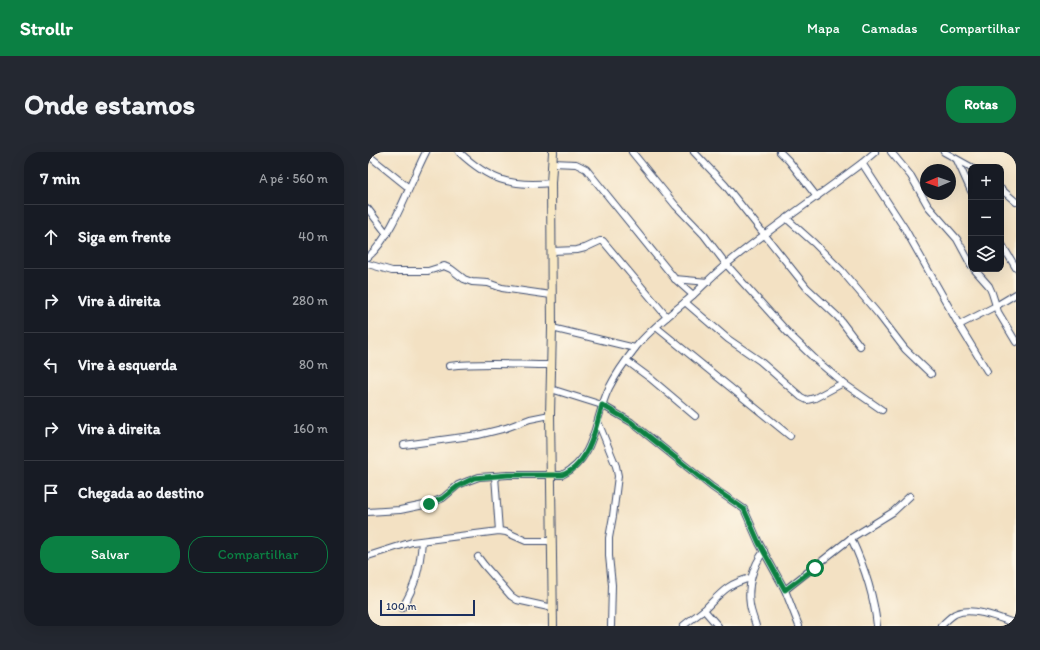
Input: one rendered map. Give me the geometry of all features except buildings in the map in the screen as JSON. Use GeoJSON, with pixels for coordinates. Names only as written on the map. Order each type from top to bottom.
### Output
{"type":"FeatureCollection","features":[{"type":"Feature","properties":{"kind":"street"},"geometry":{"type":"LineString","coordinates":[[459,152],[495,178],[511,183],[532,185],[551,183]]}},
{"type":"Feature","properties":{"kind":"street"},"geometry":{"type":"LineString","coordinates":[[553,152],[551,183],[552,328],[550,389],[553,626]]}},
{"type":"Feature","properties":{"kind":"street"},"geometry":{"type":"LineString","coordinates":[[632,152],[658,186],[704,235],[726,264],[791,336],[843,383],[882,410]]}},
{"type":"Feature","properties":{"kind":"street"},"geometry":{"type":"LineString","coordinates":[[694,152],[725,185],[807,288],[838,317],[860,346]]}},
{"type":"Feature","properties":{"kind":"street"},"geometry":{"type":"LineString","coordinates":[[780,152],[790,161],[816,197]]}},
{"type":"Feature","properties":{"kind":"street"},"geometry":{"type":"LineString","coordinates":[[368,512],[400,510],[429,504],[443,498],[458,486],[479,477],[520,474],[551,476],[562,475],[578,465],[586,454],[598,422],[602,405],[610,387],[635,348],[645,337],[708,282],[726,264],[875,152]]}},
{"type":"Feature","properties":{"kind":"street"},"geometry":{"type":"LineString","coordinates":[[891,152],[910,176],[928,206],[957,239],[968,259]]}},
{"type":"Feature","properties":{"kind":"street"},"geometry":{"type":"LineString","coordinates":[[944,152],[968,166]]}},
{"type":"Feature","properties":{"kind":"street"},"geometry":{"type":"LineString","coordinates":[[368,257],[387,234],[423,153]]}},
{"type":"Feature","properties":{"kind":"street"},"geometry":{"type":"LineString","coordinates":[[368,155],[408,188]]}},
{"type":"Feature","properties":{"kind":"street"},"geometry":{"type":"LineString","coordinates":[[957,160],[968,184]]}},
{"type":"Feature","properties":{"kind":"street"},"geometry":{"type":"LineString","coordinates":[[552,163],[576,164],[586,169],[675,279],[693,295]]}},
{"type":"Feature","properties":{"kind":"street"},"geometry":{"type":"LineString","coordinates":[[862,163],[905,229],[959,325],[987,371]]}},
{"type":"Feature","properties":{"kind":"street"},"geometry":{"type":"LineString","coordinates":[[1004,192],[1016,202]]}},
{"type":"Feature","properties":{"kind":"street"},"geometry":{"type":"LineString","coordinates":[[368,209],[387,234]]}},
{"type":"Feature","properties":{"kind":"street"},"geometry":{"type":"LineString","coordinates":[[786,218],[814,243],[835,265],[879,315],[905,349],[931,374]]}},
{"type":"Feature","properties":{"kind":"street"},"geometry":{"type":"LineString","coordinates":[[552,251],[576,250],[585,248],[600,241],[603,242],[667,317]]}},
{"type":"Feature","properties":{"kind":"street"},"geometry":{"type":"LineString","coordinates":[[1004,248],[1016,268]]}},
{"type":"Feature","properties":{"kind":"street"},"geometry":{"type":"LineString","coordinates":[[368,264],[392,271],[428,271],[444,266],[451,269],[464,279],[472,282],[488,283],[502,288],[551,295]]}},
{"type":"Feature","properties":{"kind":"street"},"geometry":{"type":"LineString","coordinates":[[977,272],[989,286],[998,312],[1016,342]]}},
{"type":"Feature","properties":{"kind":"street"},"geometry":{"type":"LineString","coordinates":[[675,279],[708,282]]}},
{"type":"Feature","properties":{"kind":"street"},"geometry":{"type":"LineString","coordinates":[[959,325],[1016,294]]}},
{"type":"Feature","properties":{"kind":"street"},"geometry":{"type":"LineString","coordinates":[[685,302],[728,339],[760,361],[807,400],[815,398],[843,383]]}},
{"type":"Feature","properties":{"kind":"street"},"geometry":{"type":"LineString","coordinates":[[656,326],[790,436]]}},
{"type":"Feature","properties":{"kind":"street"},"geometry":{"type":"LineString","coordinates":[[552,328],[635,348]]}},
{"type":"Feature","properties":{"kind":"street"},"geometry":{"type":"LineString","coordinates":[[626,361],[650,378],[695,416]]}},
{"type":"Feature","properties":{"kind":"street"},"geometry":{"type":"LineString","coordinates":[[449,366],[471,363],[493,365],[551,365]]}},
{"type":"Feature","properties":{"kind":"street"},"geometry":{"type":"LineString","coordinates":[[550,389],[602,405],[631,422],[712,487],[744,509],[764,552],[785,590],[799,626]]}},
{"type":"Feature","properties":{"kind":"street"},"geometry":{"type":"LineString","coordinates":[[404,445],[478,435],[550,415]]}},
{"type":"Feature","properties":{"kind":"street"},"geometry":{"type":"LineString","coordinates":[[598,422],[616,466],[618,476],[614,516],[609,538],[612,585],[611,626]]}},
{"type":"Feature","properties":{"kind":"street"},"geometry":{"type":"LineString","coordinates":[[495,476],[499,531]]}},
{"type":"Feature","properties":{"kind":"street"},"geometry":{"type":"LineString","coordinates":[[785,590],[852,538],[893,512],[910,496]]}},
{"type":"Feature","properties":{"kind":"street"},"geometry":{"type":"LineString","coordinates":[[368,556],[408,543],[499,531],[506,532],[526,541],[552,541]]}},
{"type":"Feature","properties":{"kind":"street"},"geometry":{"type":"LineString","coordinates":[[852,538],[865,568],[873,597],[877,626]]}},
{"type":"Feature","properties":{"kind":"street"},"geometry":{"type":"LineString","coordinates":[[402,608],[414,587],[418,573],[422,541]]}},
{"type":"Feature","properties":{"kind":"street"},"geometry":{"type":"LineString","coordinates":[[756,626],[750,606],[751,578],[754,566],[764,552]]}},
{"type":"Feature","properties":{"kind":"street"},"geometry":{"type":"LineString","coordinates":[[478,556],[511,596],[517,600],[553,608]]}},
{"type":"Feature","properties":{"kind":"street"},"geometry":{"type":"LineString","coordinates":[[682,626],[704,610],[723,590],[737,582],[751,578]]}},
{"type":"Feature","properties":{"kind":"street"},"geometry":{"type":"LineString","coordinates":[[704,610],[718,626]]}},
{"type":"Feature","properties":{"kind":"street"},"geometry":{"type":"LineString","coordinates":[[940,626],[955,614],[965,612],[979,613],[1016,624]]}},
{"type":"Feature","properties":{"kind":"route"},"geometry":{"type":"LineString","coordinates":[[429,504],[443,498],[458,486],[474,478],[520,474],[551,476],[562,475],[568,472],[578,465],[586,454],[598,422],[602,405],[631,422],[712,487],[744,509],[759,543],[785,590],[815,568]]}}]}
